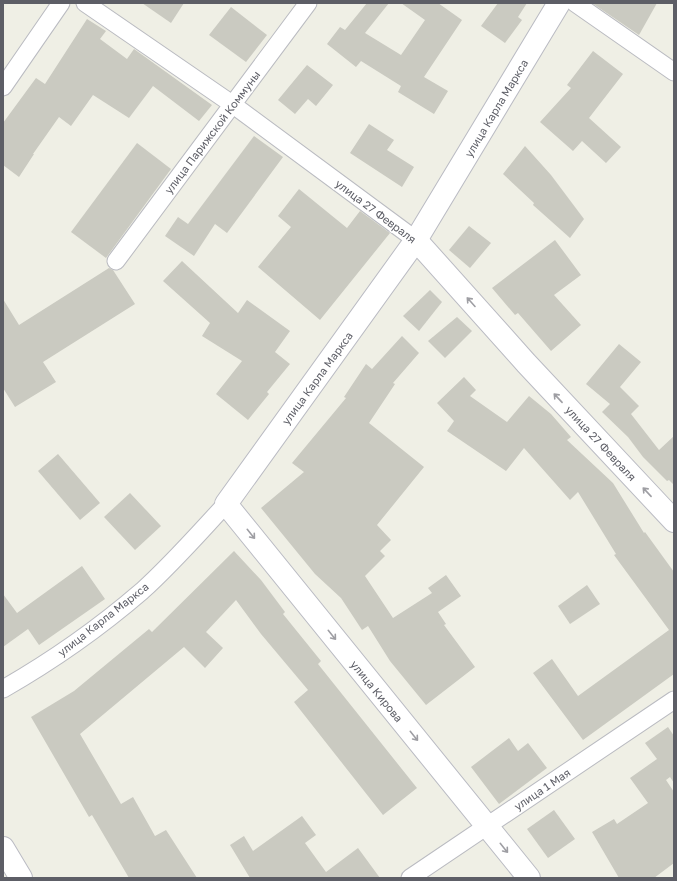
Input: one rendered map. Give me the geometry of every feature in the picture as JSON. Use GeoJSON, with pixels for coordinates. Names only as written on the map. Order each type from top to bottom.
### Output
{"type":"FeatureCollection","features":[{"type":"Feature","properties":{"kind":"street"},"geometry":{"type":"LineString","coordinates":[[3,87],[61,3]]}},
{"type":"Feature","properties":{"kind":"street","name":"улица 27 Февраля"},"geometry":{"type":"LineString","coordinates":[[85,3],[232,104],[416,240],[526,363],[674,521]]}},
{"type":"Feature","properties":{"kind":"street","name":"улица Парижской Коммуны"},"geometry":{"type":"LineString","coordinates":[[116,261],[308,3]]}},
{"type":"Feature","properties":{"kind":"street","name":"улица Карла Маркса"},"geometry":{"type":"LineString","coordinates":[[3,689],[65,651],[142,591],[226,504],[416,240],[559,3]]}},
{"type":"Feature","properties":{"kind":"street"},"geometry":{"type":"LineString","coordinates":[[575,3],[674,72]]}},
{"type":"Feature","properties":{"kind":"street","name":"улица Кирова"},"geometry":{"type":"LineString","coordinates":[[226,504],[529,878]]}},
{"type":"Feature","properties":{"kind":"street","name":"улица 1 Мая"},"geometry":{"type":"LineString","coordinates":[[410,878],[674,700]]}},
{"type":"Feature","properties":{"kind":"street"},"geometry":{"type":"LineString","coordinates":[[3,848],[21,878]]}},
{"type":"Feature","properties":{"kind":"building"},"geometry":{"type":"Polygon","coordinates":[[[142,3],[184,3],[171,23],[142,3]]]}},
{"type":"Feature","properties":{"kind":"building"},"geometry":{"type":"Polygon","coordinates":[[[367,3],[389,3],[365,33],[401,55],[425,20],[401,3],[438,3],[462,20],[424,77],[448,91],[434,114],[398,92],[401,86],[361,61],[356,67],[327,44],[340,27],[345,30],[367,3]]]}},
{"type":"Feature","properties":{"kind":"building"},"geometry":{"type":"Polygon","coordinates":[[[498,3],[527,3],[518,17],[522,20],[505,43],[481,26],[498,3]]]}},
{"type":"Feature","properties":{"kind":"building"},"geometry":{"type":"Polygon","coordinates":[[[592,3],[657,3],[639,35],[592,3]]]}},
{"type":"Feature","properties":{"kind":"building"},"geometry":{"type":"Polygon","coordinates":[[[231,7],[267,35],[246,62],[209,35],[231,7]]]}},
{"type":"Feature","properties":{"kind":"building"},"geometry":{"type":"Polygon","coordinates":[[[87,19],[106,31],[100,39],[127,59],[134,49],[212,105],[199,121],[153,86],[129,118],[93,95],[71,126],[59,117],[19,177],[3,165],[3,123],[36,78],[45,84],[87,19]]]}},
{"type":"Feature","properties":{"kind":"building"},"geometry":{"type":"Polygon","coordinates":[[[593,51],[623,74],[589,118],[621,147],[606,163],[582,141],[573,151],[540,122],[571,88],[567,85],[593,51]]]}},
{"type":"Feature","properties":{"kind":"building"},"geometry":{"type":"Polygon","coordinates":[[[307,65],[333,85],[316,106],[308,99],[295,114],[278,100],[307,65]]]}},
{"type":"Feature","properties":{"kind":"building"},"geometry":{"type":"Polygon","coordinates":[[[369,124],[394,140],[387,150],[414,167],[402,187],[350,153],[369,124]]]}},
{"type":"Feature","properties":{"kind":"building"},"geometry":{"type":"Polygon","coordinates":[[[254,136],[283,157],[227,233],[215,224],[194,256],[165,236],[178,217],[188,224],[254,136]]]}},
{"type":"Feature","properties":{"kind":"building"},"geometry":{"type":"Polygon","coordinates":[[[137,143],[171,169],[106,258],[71,232],[137,143]]]}},
{"type":"Feature","properties":{"kind":"building"},"geometry":{"type":"Polygon","coordinates":[[[525,146],[551,175],[584,219],[570,238],[533,205],[534,203],[503,174],[525,146]]]}},
{"type":"Feature","properties":{"kind":"building"},"geometry":{"type":"Polygon","coordinates":[[[299,189],[347,228],[360,211],[390,233],[320,320],[258,267],[291,227],[278,216],[299,189]]]}},
{"type":"Feature","properties":{"kind":"building"},"geometry":{"type":"Polygon","coordinates":[[[469,226],[491,243],[470,268],[449,250],[469,226]]]}},
{"type":"Feature","properties":{"kind":"building"},"geometry":{"type":"Polygon","coordinates":[[[555,240],[581,275],[554,295],[581,325],[551,351],[518,313],[515,315],[492,288],[555,240]]]}},
{"type":"Feature","properties":{"kind":"building"},"geometry":{"type":"Polygon","coordinates":[[[182,261],[238,313],[247,300],[290,331],[275,352],[290,364],[267,392],[269,394],[248,420],[216,394],[242,361],[202,336],[210,323],[163,281],[182,261]]]}},
{"type":"Feature","properties":{"kind":"building"},"geometry":{"type":"Polygon","coordinates":[[[109,268],[113,270],[135,304],[43,362],[56,382],[15,407],[3,388],[3,299],[19,325],[109,268]]]}},
{"type":"Feature","properties":{"kind":"building"},"geometry":{"type":"Polygon","coordinates":[[[430,290],[442,302],[419,331],[403,316],[430,290]]]}},
{"type":"Feature","properties":{"kind":"building"},"geometry":{"type":"Polygon","coordinates":[[[457,317],[472,331],[445,358],[428,341],[457,317]]]}},
{"type":"Feature","properties":{"kind":"building"},"geometry":{"type":"Polygon","coordinates":[[[402,336],[419,353],[393,383],[395,384],[369,423],[424,467],[377,525],[391,540],[380,551],[385,556],[365,576],[393,618],[432,593],[428,588],[446,575],[461,596],[438,612],[446,624],[444,625],[475,667],[426,705],[390,661],[368,626],[362,630],[341,598],[315,574],[261,508],[304,472],[292,463],[346,398],[344,397],[366,364],[372,369],[402,336]]]}},
{"type":"Feature","properties":{"kind":"building"},"geometry":{"type":"Polygon","coordinates":[[[619,344],[641,362],[620,387],[639,406],[631,414],[659,450],[674,436],[674,485],[669,480],[667,481],[643,457],[628,437],[602,412],[610,404],[586,384],[619,344]]]}},
{"type":"Feature","properties":{"kind":"building"},"geometry":{"type":"Polygon","coordinates":[[[464,377],[476,390],[470,396],[507,422],[529,396],[551,414],[571,437],[567,440],[613,483],[644,533],[645,532],[674,572],[674,674],[583,740],[533,673],[552,659],[578,696],[669,630],[614,555],[616,554],[578,492],[570,500],[524,448],[506,471],[447,431],[454,421],[437,403],[464,377]]]}},
{"type":"Feature","properties":{"kind":"building"},"geometry":{"type":"Polygon","coordinates":[[[58,454],[100,503],[80,520],[38,471],[58,454]]]}},
{"type":"Feature","properties":{"kind":"building"},"geometry":{"type":"Polygon","coordinates":[[[130,493],[161,526],[135,550],[104,517],[130,493]]]}},
{"type":"Feature","properties":{"kind":"building"},"geometry":{"type":"Polygon","coordinates":[[[234,551],[261,580],[285,612],[283,614],[321,661],[318,664],[417,788],[383,815],[294,702],[308,690],[261,634],[236,600],[206,632],[223,648],[205,668],[184,647],[80,734],[121,804],[133,797],[155,836],[166,830],[197,878],[129,878],[92,815],[89,817],[31,717],[74,691],[149,629],[152,632],[234,551]]]}},
{"type":"Feature","properties":{"kind":"building"},"geometry":{"type":"Polygon","coordinates":[[[82,566],[105,599],[39,645],[28,629],[3,647],[3,594],[17,613],[82,566]]]}},
{"type":"Feature","properties":{"kind":"building"},"geometry":{"type":"Polygon","coordinates":[[[587,585],[600,604],[570,624],[558,606],[587,585]]]}},
{"type":"Feature","properties":{"kind":"building"},"geometry":{"type":"Polygon","coordinates":[[[668,727],[674,736],[674,783],[670,777],[666,780],[674,792],[674,863],[654,878],[619,878],[592,832],[614,819],[617,824],[648,803],[630,778],[657,759],[645,743],[668,727]]]}},
{"type":"Feature","properties":{"kind":"building"},"geometry":{"type":"Polygon","coordinates":[[[509,738],[518,751],[528,743],[547,768],[499,804],[471,767],[509,738]]]}},
{"type":"Feature","properties":{"kind":"building"},"geometry":{"type":"Polygon","coordinates":[[[554,810],[575,839],[548,858],[527,829],[554,810]]]}},
{"type":"Feature","properties":{"kind":"building"},"geometry":{"type":"Polygon","coordinates":[[[302,816],[316,835],[305,843],[326,872],[358,848],[380,878],[250,878],[230,845],[244,836],[253,851],[302,816]]]}}]}
